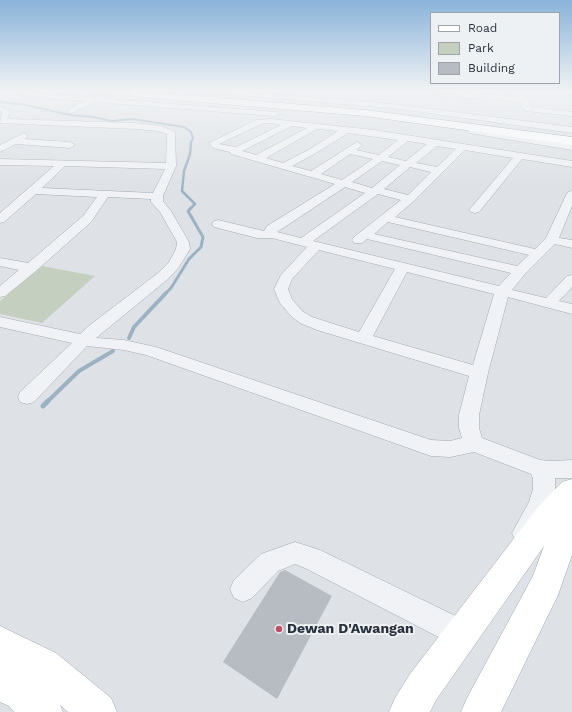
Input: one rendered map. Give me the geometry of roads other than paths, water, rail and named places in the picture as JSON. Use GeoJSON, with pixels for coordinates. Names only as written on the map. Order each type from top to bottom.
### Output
{"type":"FeatureCollection","features":[{"type":"Feature","properties":{"kind":"main road"},"geometry":{"type":"LineString","coordinates":[[441,123],[572,141]]}},
{"type":"Feature","properties":{"kind":"main road"},"geometry":{"type":"LineString","coordinates":[[469,123],[572,137]]}},
{"type":"Feature","properties":{"kind":"main road"},"geometry":{"type":"LineString","coordinates":[[409,712],[423,687],[513,566],[548,516],[572,491]]}},
{"type":"Feature","properties":{"kind":"main road"},"geometry":{"type":"LineString","coordinates":[[481,712],[546,584],[566,528],[572,503]]}},
{"type":"Feature","properties":{"kind":"main road"},"geometry":{"type":"LineString","coordinates":[[0,644],[43,666],[97,712]]}},
{"type":"Feature","properties":{"kind":"main road"},"geometry":{"type":"LineString","coordinates":[[0,682],[22,693],[43,712]]}},
{"type":"Feature","properties":{"kind":"street"},"geometry":{"type":"LineString","coordinates":[[11,129],[23,123]]}},
{"type":"Feature","properties":{"kind":"street"},"geometry":{"type":"LineString","coordinates":[[0,149],[47,123]]}},
{"type":"Feature","properties":{"kind":"street"},"geometry":{"type":"LineString","coordinates":[[27,397],[96,328],[163,276],[174,264],[183,249],[183,242],[165,211],[156,202],[157,196],[171,166],[172,134],[168,131],[135,126],[75,123]]}},
{"type":"Feature","properties":{"kind":"street"},"geometry":{"type":"LineString","coordinates":[[258,123],[214,143],[216,146],[236,151],[238,154],[343,184],[410,199]]}},
{"type":"Feature","properties":{"kind":"street"},"geometry":{"type":"LineString","coordinates":[[287,123],[374,133],[572,164]]}},
{"type":"Feature","properties":{"kind":"street"},"geometry":{"type":"LineString","coordinates":[[521,123],[572,130]]}},
{"type":"Feature","properties":{"kind":"street"},"geometry":{"type":"LineString","coordinates":[[236,151],[292,124]]}},
{"type":"Feature","properties":{"kind":"street"},"geometry":{"type":"LineString","coordinates":[[257,159],[316,126]]}},
{"type":"Feature","properties":{"kind":"street"},"geometry":{"type":"LineString","coordinates":[[284,166],[313,151],[346,130]]}},
{"type":"Feature","properties":{"kind":"street"},"geometry":{"type":"LineString","coordinates":[[472,131],[572,147]]}},
{"type":"Feature","properties":{"kind":"street"},"geometry":{"type":"LineString","coordinates":[[312,175],[374,133]]}},
{"type":"Feature","properties":{"kind":"street"},"geometry":{"type":"LineString","coordinates":[[270,234],[271,229],[343,184],[381,158],[406,138]]}},
{"type":"Feature","properties":{"kind":"street"},"geometry":{"type":"LineString","coordinates":[[15,141],[70,145]]}},
{"type":"Feature","properties":{"kind":"street"},"geometry":{"type":"LineString","coordinates":[[434,143],[309,243],[281,289],[289,307],[306,320],[323,327],[479,373]]}},
{"type":"Feature","properties":{"kind":"street"},"geometry":{"type":"LineString","coordinates":[[345,252],[410,199],[463,147]]}},
{"type":"Feature","properties":{"kind":"street"},"geometry":{"type":"LineString","coordinates":[[348,151],[440,171]]}},
{"type":"Feature","properties":{"kind":"street"},"geometry":{"type":"LineString","coordinates":[[475,210],[519,156]]}},
{"type":"Feature","properties":{"kind":"street"},"geometry":{"type":"LineString","coordinates":[[2,164],[171,166]]}},
{"type":"Feature","properties":{"kind":"street"},"geometry":{"type":"LineString","coordinates":[[1,218],[62,164]]}},
{"type":"Feature","properties":{"kind":"street"},"geometry":{"type":"LineString","coordinates":[[33,191],[157,196]]}},
{"type":"Feature","properties":{"kind":"street"},"geometry":{"type":"LineString","coordinates":[[0,293],[87,219],[106,193]]}},
{"type":"Feature","properties":{"kind":"street"},"geometry":{"type":"LineString","coordinates":[[474,444],[468,421],[479,373],[502,292],[537,253],[552,240],[572,193]]}},
{"type":"Feature","properties":{"kind":"street"},"geometry":{"type":"LineString","coordinates":[[385,218],[537,253]]}},
{"type":"Feature","properties":{"kind":"street"},"geometry":{"type":"LineString","coordinates":[[218,224],[257,234],[270,234],[309,243],[572,310]]}},
{"type":"Feature","properties":{"kind":"street"},"geometry":{"type":"LineString","coordinates":[[364,235],[520,271]]}},
{"type":"Feature","properties":{"kind":"street"},"geometry":{"type":"LineString","coordinates":[[552,240],[572,244]]}},
{"type":"Feature","properties":{"kind":"street"},"geometry":{"type":"LineString","coordinates":[[0,262],[33,266]]}},
{"type":"Feature","properties":{"kind":"street"},"geometry":{"type":"LineString","coordinates":[[364,339],[403,267]]}},
{"type":"Feature","properties":{"kind":"street"},"geometry":{"type":"LineString","coordinates":[[549,303],[572,280]]}},
{"type":"Feature","properties":{"kind":"street"},"geometry":{"type":"LineString","coordinates":[[0,322],[96,343],[124,345],[150,351],[431,448],[450,449],[474,444],[539,468],[551,470],[572,469]]}},
{"type":"Feature","properties":{"kind":"street"},"geometry":{"type":"LineString","coordinates":[[513,566],[528,522],[544,489],[544,478],[539,468]]}},
{"type":"Feature","properties":{"kind":"street"},"geometry":{"type":"LineString","coordinates":[[243,590],[270,562],[295,553],[311,558],[462,634]]}},
{"type":"Feature","properties":{"kind":"waterway"},"geometry":{"type":"LineString","coordinates":[[159,123],[184,127],[191,132],[193,138],[191,143]]}},
{"type":"Feature","properties":{"kind":"waterway"},"geometry":{"type":"LineString","coordinates":[[166,293],[171,288],[189,259],[201,247],[203,237],[188,211],[195,204],[182,191],[184,171],[190,154],[191,142]]}},
{"type":"Feature","properties":{"kind":"waterway"},"geometry":{"type":"LineString","coordinates":[[129,338],[134,327],[166,293]]}},
{"type":"Feature","properties":{"kind":"waterway"},"geometry":{"type":"LineString","coordinates":[[47,402],[79,371],[113,351]]}},
{"type":"Feature","properties":{"kind":"waterway"},"geometry":{"type":"LineString","coordinates":[[43,406],[47,402]]}},
{"type":"Feature","properties":{"kind":"place","name":"Dewan D'Awangan"},"geometry":{"type":"Point","coordinates":[279,629]}}]}
